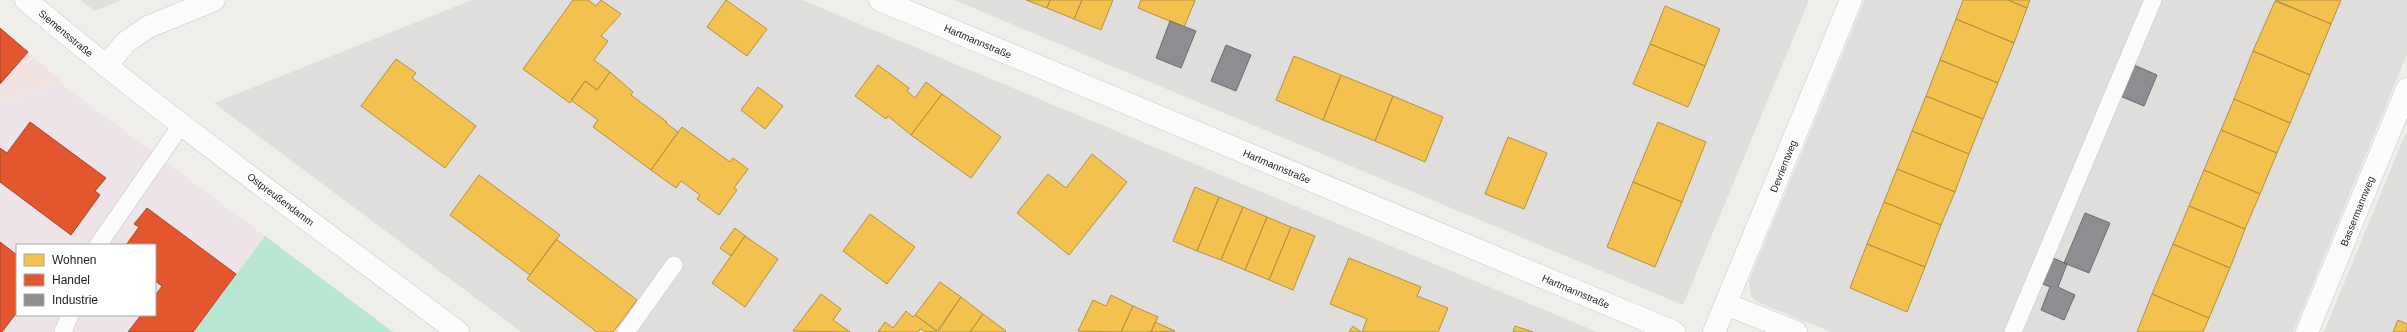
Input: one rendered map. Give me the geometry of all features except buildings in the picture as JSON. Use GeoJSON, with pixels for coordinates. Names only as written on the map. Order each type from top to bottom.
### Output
{"type":"FeatureCollection","features":[{"type":"Feature","properties":{"kind":"street","name":"Siemensstraße"},"geometry":{"type":"LineString","coordinates":[[26,0],[106,66]]}},
{"type":"Feature","properties":{"kind":"street"},"geometry":{"type":"LineString","coordinates":[[106,66],[126,42],[148,27],[214,0]]}},
{"type":"Feature","properties":{"kind":"street","name":"Hartmannstraße"},"geometry":{"type":"LineString","coordinates":[[880,0],[1674,332]]}},
{"type":"Feature","properties":{"kind":"street","name":"Devrientweg"},"geometry":{"type":"LineString","coordinates":[[1714,332],[1851,0]]}},
{"type":"Feature","properties":{"kind":"street","name":"Ostpreußendamm"},"geometry":{"type":"LineString","coordinates":[[106,66],[458,332]]}},
{"type":"Feature","properties":{"kind":"street","name":"Bassermannweg"},"geometry":{"type":"LineString","coordinates":[[2307,332],[2407,89]]}},
{"type":"Feature","properties":{"kind":"street"},"geometry":{"type":"LineString","coordinates":[[1726,304],[1796,332]]}},
{"type":"Feature","properties":{"kind":"lane"},"geometry":{"type":"LineString","coordinates":[[2013,332],[2153,0]]}},
{"type":"Feature","properties":{"kind":"lane"},"geometry":{"type":"LineString","coordinates":[[99,244],[182,124]]}},
{"type":"Feature","properties":{"kind":"lane"},"geometry":{"type":"LineString","coordinates":[[626,332],[674,265]]}},
{"type":"Feature","properties":{"kind":"lane"},"geometry":{"type":"LineString","coordinates":[[63,332],[70,316]]}},
{"type":"Feature","properties":{"kind":"shaded area"},"geometry":{"type":"Polygon","coordinates":[[[81,0],[122,0],[94,11],[81,0]]]}},
{"type":"Feature","properties":{"kind":"shaded area"},"geometry":{"type":"Polygon","coordinates":[[[472,0],[802,0],[1597,332],[521,332],[214,103],[472,0]]]}},
{"type":"Feature","properties":{"kind":"shaded area"},"geometry":{"type":"Polygon","coordinates":[[[954,0],[1809,0],[1683,305],[954,0]]]}},
{"type":"Feature","properties":{"kind":"shaded area"},"geometry":{"type":"Polygon","coordinates":[[[1865,0],[2407,0],[2407,54],[2293,332],[1831,332],[1755,301],[1751,296],[1749,281],[1865,0]]]}},
{"type":"Feature","properties":{"kind":"shaded area"},"geometry":{"type":"Polygon","coordinates":[[[0,28],[62,82],[0,103],[0,28]]]}},
{"type":"Feature","properties":{"kind":"shaded area"},"geometry":{"type":"Polygon","coordinates":[[[60,83],[265,236],[193,332],[0,332],[0,103],[60,83]]]}},
{"type":"Feature","properties":{"kind":"shaded area"},"geometry":{"type":"Polygon","coordinates":[[[2407,130],[2407,332],[2324,332],[2407,130]]]}},
{"type":"Feature","properties":{"kind":"green space"},"geometry":{"type":"Polygon","coordinates":[[[265,236],[393,332],[193,332],[265,236]]]}}]}
